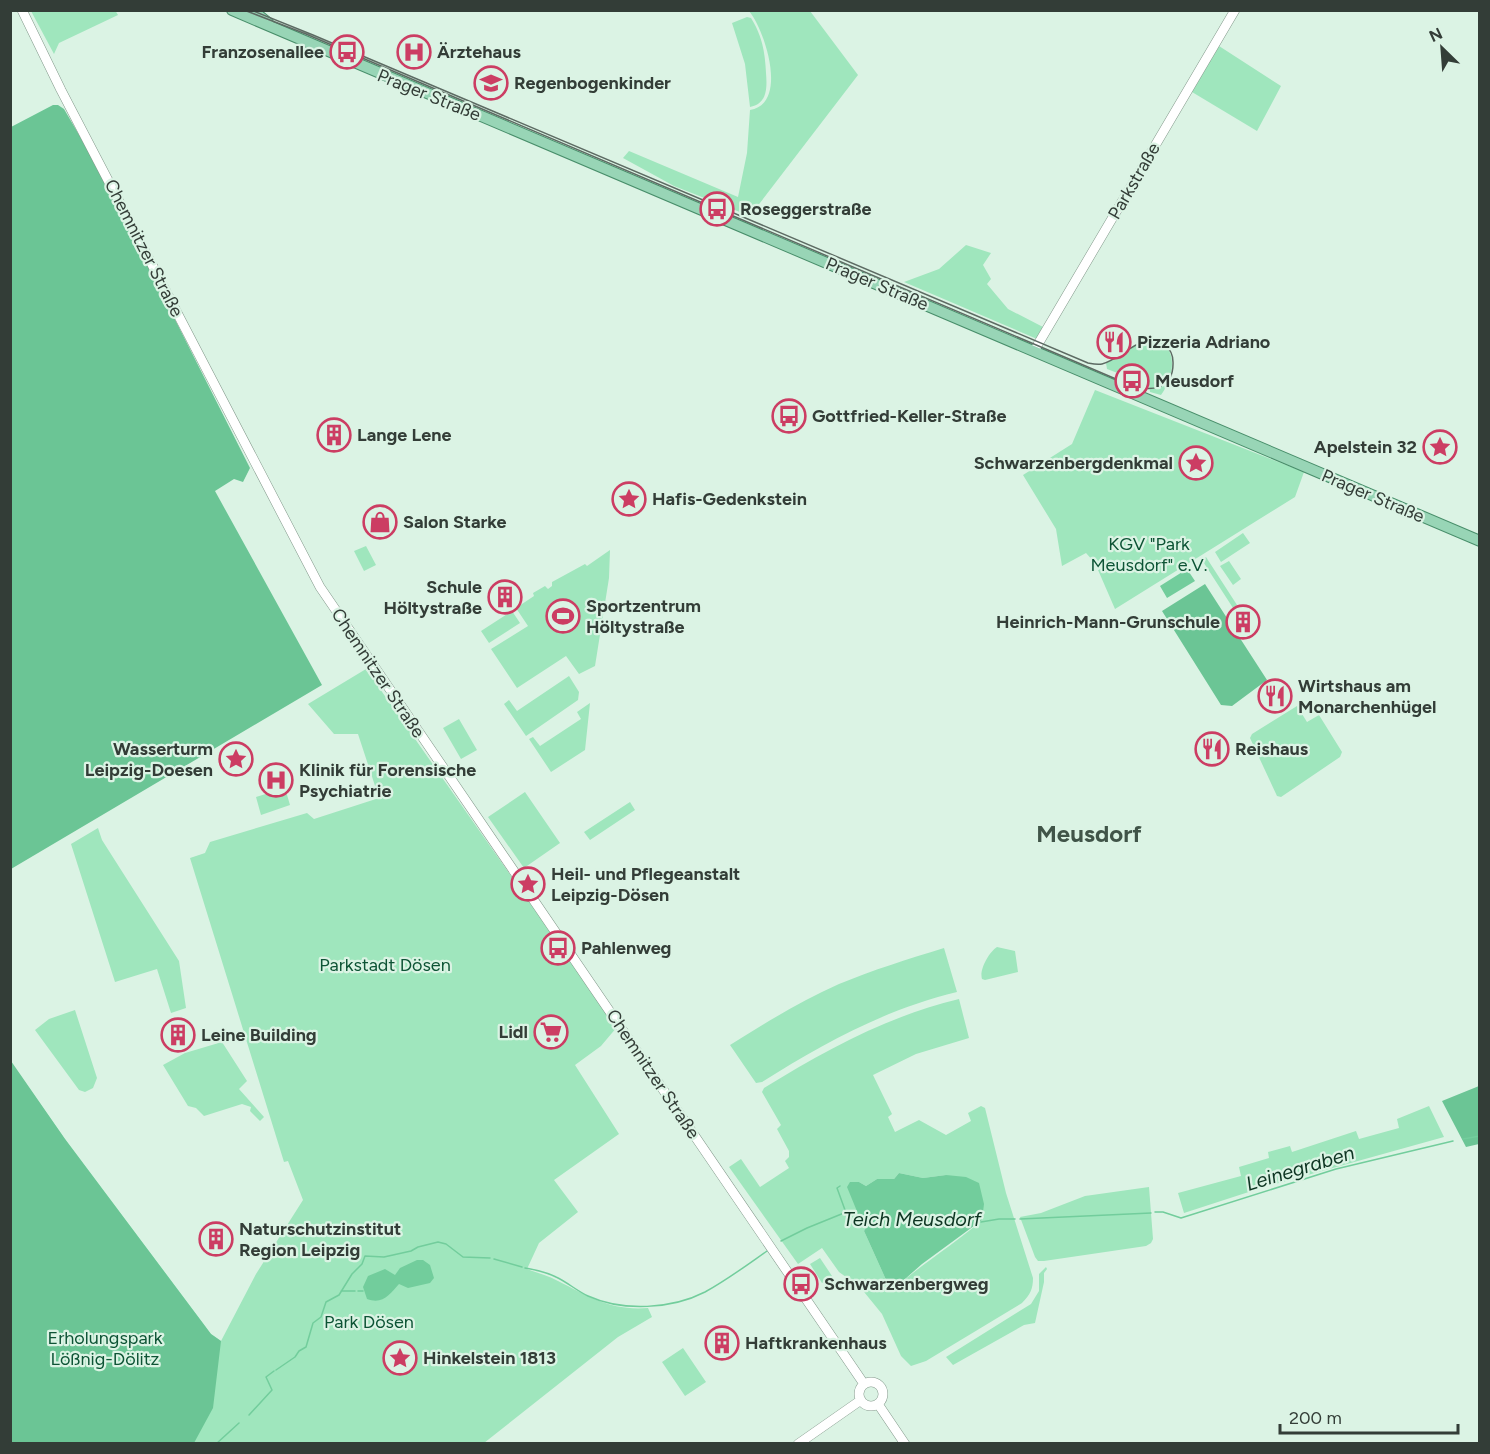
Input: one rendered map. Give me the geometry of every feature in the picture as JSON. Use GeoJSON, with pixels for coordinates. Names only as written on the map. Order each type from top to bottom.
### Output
{"type":"FeatureCollection","features":[{"type":"Feature","properties":{"kind":"main road","name":"Chemnitzer Straße"},"geometry":{"type":"LineString","coordinates":[[22,10],[61,90],[320,587],[864,1384]]}},
{"type":"Feature","properties":{"kind":"main road","name":"Prager Straße"},"geometry":{"type":"LineString","coordinates":[[232,10],[1479,542]]}},
{"type":"Feature","properties":{"kind":"main road","name":"Prager Straße"},"geometry":{"type":"LineString","coordinates":[[252,10],[273,28]]}},
{"type":"Feature","properties":{"kind":"main road","name":"Parkstraße"},"geometry":{"type":"LineString","coordinates":[[1034,351],[1235,10]]}},
{"type":"Feature","properties":{"kind":"main road"},"geometry":{"type":"LineString","coordinates":[[873,1382],[882,1388],[882,1398],[878,1404],[869,1406],[861,1400],[860,1391],[864,1384],[873,1382]]}},
{"type":"Feature","properties":{"kind":"main road"},"geometry":{"type":"LineString","coordinates":[[798,1443],[861,1400]]}},
{"type":"Feature","properties":{"kind":"main road"},"geometry":{"type":"LineString","coordinates":[[878,1404],[905,1443]]}},
{"type":"Feature","properties":{"kind":"green space"},"geometry":{"type":"Polygon","coordinates":[[[115,10],[118,15],[59,43],[54,54],[31,11],[115,10]]]}},
{"type":"Feature","properties":{"kind":"green space"},"geometry":{"type":"Polygon","coordinates":[[[749,11],[810,11],[858,75],[750,216],[674,186],[623,158],[629,151],[738,197],[747,153],[750,110],[762,105],[769,95],[771,81],[767,49],[749,11]]]}},
{"type":"Feature","properties":{"kind":"green space"},"geometry":{"type":"Polygon","coordinates":[[[747,17],[751,18],[761,39],[766,78],[763,98],[750,107],[745,64],[732,23],[747,17]]]}},
{"type":"Feature","properties":{"kind":"green space"},"geometry":{"type":"Polygon","coordinates":[[[1219,46],[1281,86],[1257,131],[1192,92],[1219,46]]]}},
{"type":"Feature","properties":{"kind":"green space"},"geometry":{"type":"Polygon","coordinates":[[[53,105],[64,109],[99,169],[250,468],[243,482],[234,479],[215,491],[322,685],[11,869],[11,127],[53,105]]]}},
{"type":"Feature","properties":{"kind":"green space"},"geometry":{"type":"Polygon","coordinates":[[[966,245],[991,253],[983,265],[991,279],[987,284],[1008,309],[1043,327],[1037,339],[904,282],[939,269],[966,245]]]}},
{"type":"Feature","properties":{"kind":"green space"},"geometry":{"type":"Polygon","coordinates":[[[1150,340],[1160,342],[1171,354],[1169,380],[1161,395],[1150,392],[1149,385],[1107,369],[1106,363],[1141,342],[1150,340]]]}},
{"type":"Feature","properties":{"kind":"green space","name":"KGV \"Park Meusdorf\" e.V."},"geometry":{"type":"Polygon","coordinates":[[[1095,390],[1304,472],[1295,497],[1115,609],[1095,563],[1086,553],[1062,566],[1056,529],[1023,475],[1072,444],[1095,390]]]}},
{"type":"Feature","properties":{"kind":"green space"},"geometry":{"type":"Polygon","coordinates":[[[1243,533],[1250,543],[1221,562],[1215,552],[1243,533]]]}},
{"type":"Feature","properties":{"kind":"green space"},"geometry":{"type":"Polygon","coordinates":[[[366,546],[376,565],[364,571],[354,551],[366,546]]]}},
{"type":"Feature","properties":{"kind":"green space","name":"Sportzentrum Höltystraße"},"geometry":{"type":"Polygon","coordinates":[[[610,550],[609,578],[595,666],[579,674],[566,656],[517,688],[491,649],[528,626],[516,608],[534,596],[533,593],[545,586],[548,589],[552,586],[552,582],[585,564],[587,566],[610,550]]]}},
{"type":"Feature","properties":{"kind":"green space"},"geometry":{"type":"Polygon","coordinates":[[[1206,557],[1237,605],[1233,608],[1202,560],[1206,557]]]}},
{"type":"Feature","properties":{"kind":"green space"},"geometry":{"type":"Polygon","coordinates":[[[1229,561],[1241,579],[1233,585],[1220,566],[1229,561]]]}},
{"type":"Feature","properties":{"kind":"green space"},"geometry":{"type":"Polygon","coordinates":[[[1205,584],[1267,680],[1232,706],[1221,705],[1162,611],[1205,584]]]}},
{"type":"Feature","properties":{"kind":"green space"},"geometry":{"type":"Polygon","coordinates":[[[512,611],[520,623],[489,643],[481,631],[512,611]]]}},
{"type":"Feature","properties":{"kind":"green space"},"geometry":{"type":"Polygon","coordinates":[[[366,669],[617,1027],[601,1046],[575,1065],[619,1134],[554,1180],[578,1212],[539,1243],[527,1269],[554,1279],[601,1302],[623,1307],[648,1308],[652,1317],[618,1337],[484,1443],[11,1443],[10,1061],[65,1139],[211,1334],[221,1341],[256,1274],[303,1200],[288,1161],[284,1162],[190,858],[205,853],[210,842],[307,813],[314,819],[379,798],[358,734],[334,734],[308,704],[366,669]]]}},
{"type":"Feature","properties":{"kind":"green space"},"geometry":{"type":"Polygon","coordinates":[[[569,676],[579,692],[578,700],[526,736],[504,704],[509,700],[517,711],[569,676]]]}},
{"type":"Feature","properties":{"kind":"green space"},"geometry":{"type":"Polygon","coordinates":[[[590,703],[585,750],[551,772],[529,739],[533,737],[540,746],[581,719],[577,712],[590,703]]]}},
{"type":"Feature","properties":{"kind":"green space"},"geometry":{"type":"Polygon","coordinates":[[[1297,706],[1307,722],[1319,715],[1342,752],[1340,757],[1281,797],[1277,796],[1250,738],[1252,734],[1297,706]]]}},
{"type":"Feature","properties":{"kind":"green space"},"geometry":{"type":"Polygon","coordinates":[[[459,719],[477,750],[461,759],[443,728],[459,719]]]}},
{"type":"Feature","properties":{"kind":"green space"},"geometry":{"type":"Polygon","coordinates":[[[285,788],[290,805],[261,815],[256,797],[285,788]]]}},
{"type":"Feature","properties":{"kind":"green space"},"geometry":{"type":"Polygon","coordinates":[[[525,792],[560,843],[524,868],[488,817],[525,792]]]}},
{"type":"Feature","properties":{"kind":"green space"},"geometry":{"type":"Polygon","coordinates":[[[630,802],[635,810],[590,840],[584,832],[630,802]]]}},
{"type":"Feature","properties":{"kind":"green space"},"geometry":{"type":"Polygon","coordinates":[[[98,828],[102,840],[179,961],[186,1008],[171,1013],[157,969],[115,982],[71,844],[98,828]]]}},
{"type":"Feature","properties":{"kind":"green space"},"geometry":{"type":"Polygon","coordinates":[[[997,947],[1015,951],[1018,972],[982,979],[985,961],[997,947]]]}},
{"type":"Feature","properties":{"kind":"green space"},"geometry":{"type":"Polygon","coordinates":[[[944,948],[957,992],[905,1008],[856,1029],[762,1082],[756,1083],[730,1045],[797,1005],[839,984],[944,948]]]}},
{"type":"Feature","properties":{"kind":"green space"},"geometry":{"type":"Polygon","coordinates":[[[959,999],[969,1038],[916,1054],[873,1075],[892,1114],[888,1117],[895,1132],[919,1120],[946,1135],[971,1121],[968,1113],[981,1106],[985,1108],[1006,1193],[1033,1282],[1030,1292],[1022,1303],[926,1361],[911,1366],[901,1356],[882,1314],[860,1287],[839,1272],[822,1248],[798,1264],[729,1167],[741,1159],[760,1187],[789,1168],[785,1161],[789,1157],[789,1151],[777,1129],[781,1125],[762,1092],[764,1088],[858,1036],[933,1006],[959,999]],[[899,1173],[894,1179],[877,1179],[866,1186],[859,1182],[869,1225],[864,1231],[887,1282],[891,1286],[896,1287],[982,1220],[946,1175],[923,1178],[899,1173]]]}},
{"type":"Feature","properties":{"kind":"green space"},"geometry":{"type":"Polygon","coordinates":[[[75,1010],[97,1078],[93,1088],[85,1092],[79,1090],[35,1030],[49,1019],[75,1010]]]}},
{"type":"Feature","properties":{"kind":"green space"},"geometry":{"type":"Polygon","coordinates":[[[222,1042],[247,1081],[239,1089],[264,1117],[260,1121],[250,1111],[251,1107],[242,1104],[204,1116],[196,1108],[188,1106],[163,1065],[185,1053],[222,1042]]]}},
{"type":"Feature","properties":{"kind":"green space","name":"Erholungspark Lößnig-Dölitz"},"geometry":{"type":"Polygon","coordinates":[[[11,1061],[65,1139],[211,1334],[221,1341],[213,1408],[194,1443],[11,1443],[11,1061]]]}},
{"type":"Feature","properties":{"kind":"green space"},"geometry":{"type":"Polygon","coordinates":[[[1479,1086],[1479,1144],[1466,1147],[1442,1101],[1479,1086]]]}},
{"type":"Feature","properties":{"kind":"green space"},"geometry":{"type":"Polygon","coordinates":[[[1429,1106],[1444,1137],[1261,1188],[1184,1213],[1178,1193],[1241,1176],[1239,1167],[1269,1158],[1268,1152],[1290,1146],[1292,1152],[1356,1131],[1359,1139],[1399,1128],[1397,1119],[1429,1106]]]}},
{"type":"Feature","properties":{"kind":"green space"},"geometry":{"type":"Polygon","coordinates":[[[1149,1187],[1153,1239],[1151,1243],[1146,1246],[1044,1261],[1038,1261],[1035,1257],[1020,1217],[1041,1213],[1085,1196],[1149,1187]]]}},
{"type":"Feature","properties":{"kind":"green space"},"geometry":{"type":"Polygon","coordinates":[[[820,1258],[832,1276],[822,1283],[810,1264],[820,1258]]]}},
{"type":"Feature","properties":{"kind":"green space"},"geometry":{"type":"Polygon","coordinates":[[[1046,1267],[1035,1323],[1024,1325],[953,1365],[946,1357],[1031,1304],[1039,1291],[1039,1274],[1046,1267]]]}},
{"type":"Feature","properties":{"kind":"green space"},"geometry":{"type":"Polygon","coordinates":[[[683,1348],[706,1382],[685,1396],[662,1362],[683,1348]]]}},
{"type":"Feature","properties":{"kind":"water"},"geometry":{"type":"Polygon","coordinates":[[[1187,569],[1195,581],[1167,598],[1160,586],[1187,569]]]}},
{"type":"Feature","properties":{"kind":"water","name":"Teich Meusdorf"},"geometry":{"type":"Polygon","coordinates":[[[899,1173],[923,1178],[946,1175],[966,1177],[979,1183],[984,1204],[982,1220],[922,1264],[896,1287],[887,1282],[864,1231],[869,1223],[861,1221],[847,1187],[850,1182],[859,1182],[866,1186],[877,1179],[894,1179],[899,1173]]]}},
{"type":"Feature","properties":{"kind":"water"},"geometry":{"type":"Polygon","coordinates":[[[417,1260],[423,1260],[430,1265],[434,1278],[430,1283],[408,1288],[399,1284],[382,1300],[367,1299],[363,1287],[368,1276],[385,1269],[395,1275],[400,1268],[417,1260]]]}},
{"type":"Feature","properties":{"kind":"waterway","name":"Leinegraben"},"geometry":{"type":"LineString","coordinates":[[1463,1139],[1480,1136]]}},
{"type":"Feature","properties":{"kind":"waterway","name":"Leinegraben"},"geometry":{"type":"LineString","coordinates":[[1155,1212],[1181,1218],[1336,1169],[1453,1141]]}},
{"type":"Feature","properties":{"kind":"waterway","name":"Leinegraben"},"geometry":{"type":"LineString","coordinates":[[781,1241],[844,1213],[837,1188],[840,1186]]}},
{"type":"Feature","properties":{"kind":"waterway","name":"Leinegraben"},"geometry":{"type":"LineString","coordinates":[[1020,1219],[1151,1213]]}},
{"type":"Feature","properties":{"kind":"waterway","name":"Leinegraben"},"geometry":{"type":"LineString","coordinates":[[981,1222],[1015,1219]]}},
{"type":"Feature","properties":{"kind":"waterway","name":"Leinegraben"},"geometry":{"type":"LineString","coordinates":[[276,1370],[306,1347],[313,1323],[321,1317],[326,1302],[339,1295],[352,1274],[362,1264],[365,1256],[384,1257],[438,1242],[446,1244],[463,1257],[490,1258]]}},
{"type":"Feature","properties":{"kind":"waterway","name":"Leinegraben"},"geometry":{"type":"LineString","coordinates":[[525,1268],[552,1275],[584,1294],[616,1305],[663,1305],[692,1298],[705,1292],[767,1251]]}},
{"type":"Feature","properties":{"kind":"waterway","name":"Leinegraben"},"geometry":{"type":"LineString","coordinates":[[494,1259],[522,1267]]}},
{"type":"Feature","properties":{"kind":"waterway"},"geometry":{"type":"LineString","coordinates":[[341,1291],[355,1291]]}},
{"type":"Feature","properties":{"kind":"waterway"},"geometry":{"type":"LineString","coordinates":[[358,1291],[363,1291]]}},
{"type":"Feature","properties":{"kind":"waterway","name":"Leinegraben"},"geometry":{"type":"LineString","coordinates":[[249,1415],[272,1390],[266,1377],[274,1371]]}},
{"type":"Feature","properties":{"kind":"waterway","name":"Leinegraben"},"geometry":{"type":"LineString","coordinates":[[216,1444],[239,1423]]}},
{"type":"Feature","properties":{"kind":"tram line"},"geometry":{"type":"LineString","coordinates":[[244,10],[306,34],[1130,385],[1145,388],[1159,387],[1170,378],[1172,355],[1167,347],[1157,341],[1141,342],[1102,364],[1088,363],[251,10]]}},
{"type":"Feature","properties":{"kind":"place","name":"Franzosenallee"},"geometry":{"type":"Point","coordinates":[347,52]}},
{"type":"Feature","properties":{"kind":"place","name":"Ärztehaus"},"geometry":{"type":"Point","coordinates":[414,52]}},
{"type":"Feature","properties":{"kind":"place","name":"Regenbogenkinder"},"geometry":{"type":"Point","coordinates":[491,83]}},
{"type":"Feature","properties":{"kind":"place","name":"Roseggerstraße"},"geometry":{"type":"Point","coordinates":[717,209]}},
{"type":"Feature","properties":{"kind":"place","name":"Pizzeria Adriano"},"geometry":{"type":"Point","coordinates":[1114,342]}},
{"type":"Feature","properties":{"kind":"place","name":"Meusdorf"},"geometry":{"type":"Point","coordinates":[1132,381]}},
{"type":"Feature","properties":{"kind":"place","name":"Gottfried-Keller-Straße"},"geometry":{"type":"Point","coordinates":[789,416]}},
{"type":"Feature","properties":{"kind":"place","name":"Lange Lene"},"geometry":{"type":"Point","coordinates":[334,435]}},
{"type":"Feature","properties":{"kind":"place","name":"Apelstein 32"},"geometry":{"type":"Point","coordinates":[1440,447]}},
{"type":"Feature","properties":{"kind":"place","name":"Schwarzenbergdenkmal"},"geometry":{"type":"Point","coordinates":[1196,463]}},
{"type":"Feature","properties":{"kind":"place","name":"Hafis-Gedenkstein"},"geometry":{"type":"Point","coordinates":[629,499]}},
{"type":"Feature","properties":{"kind":"place","name":"Salon Starke"},"geometry":{"type":"Point","coordinates":[380,522]}},
{"type":"Feature","properties":{"kind":"place","name":"Schule Höltystraße"},"geometry":{"type":"Point","coordinates":[505,597]}},
{"type":"Feature","properties":{"kind":"place","name":"Sportzentrum Höltystraße"},"geometry":{"type":"Point","coordinates":[563,616]}},
{"type":"Feature","properties":{"kind":"place","name":"Heinrich-Mann-Grunschule"},"geometry":{"type":"Point","coordinates":[1243,622]}},
{"type":"Feature","properties":{"kind":"place","name":"Wirtshaus am Monarchenhügel"},"geometry":{"type":"Point","coordinates":[1275,696]}},
{"type":"Feature","properties":{"kind":"place","name":"Reishaus"},"geometry":{"type":"Point","coordinates":[1212,749]}},
{"type":"Feature","properties":{"kind":"place","name":"Wasserturm Leipzig-Doesen"},"geometry":{"type":"Point","coordinates":[236,759]}},
{"type":"Feature","properties":{"kind":"place","name":"Klinik für Forensische Psychiatrie"},"geometry":{"type":"Point","coordinates":[276,780]}},
{"type":"Feature","properties":{"kind":"place","name":"Heil- und Pflegeanstalt Leipzig-Dösen"},"geometry":{"type":"Point","coordinates":[528,884]}},
{"type":"Feature","properties":{"kind":"place","name":"Pahlenweg"},"geometry":{"type":"Point","coordinates":[558,948]}},
{"type":"Feature","properties":{"kind":"place","name":"Lidl"},"geometry":{"type":"Point","coordinates":[551,1032]}},
{"type":"Feature","properties":{"kind":"place","name":"Leine Building"},"geometry":{"type":"Point","coordinates":[178,1035]}},
{"type":"Feature","properties":{"kind":"place","name":"Naturschutzinstitut Region Leipzig"},"geometry":{"type":"Point","coordinates":[216,1239]}},
{"type":"Feature","properties":{"kind":"place","name":"Schwarzenbergweg"},"geometry":{"type":"Point","coordinates":[801,1284]}},
{"type":"Feature","properties":{"kind":"place","name":"Haftkrankenhaus"},"geometry":{"type":"Point","coordinates":[722,1343]}},
{"type":"Feature","properties":{"kind":"place","name":"Hinkelstein 1813"},"geometry":{"type":"Point","coordinates":[400,1358]}},
{"type":"Feature","properties":{"kind":"district","name":"Meusdorf"},"geometry":{"type":"Point","coordinates":[1089,833]}},
{"type":"Feature","properties":{"kind":"park label","name":"Parkstadt Dösen"},"geometry":{"type":"Point","coordinates":[385,965]}},
{"type":"Feature","properties":{"kind":"park label","name":"Park Dösen"},"geometry":{"type":"Point","coordinates":[369,1322]}}]}
